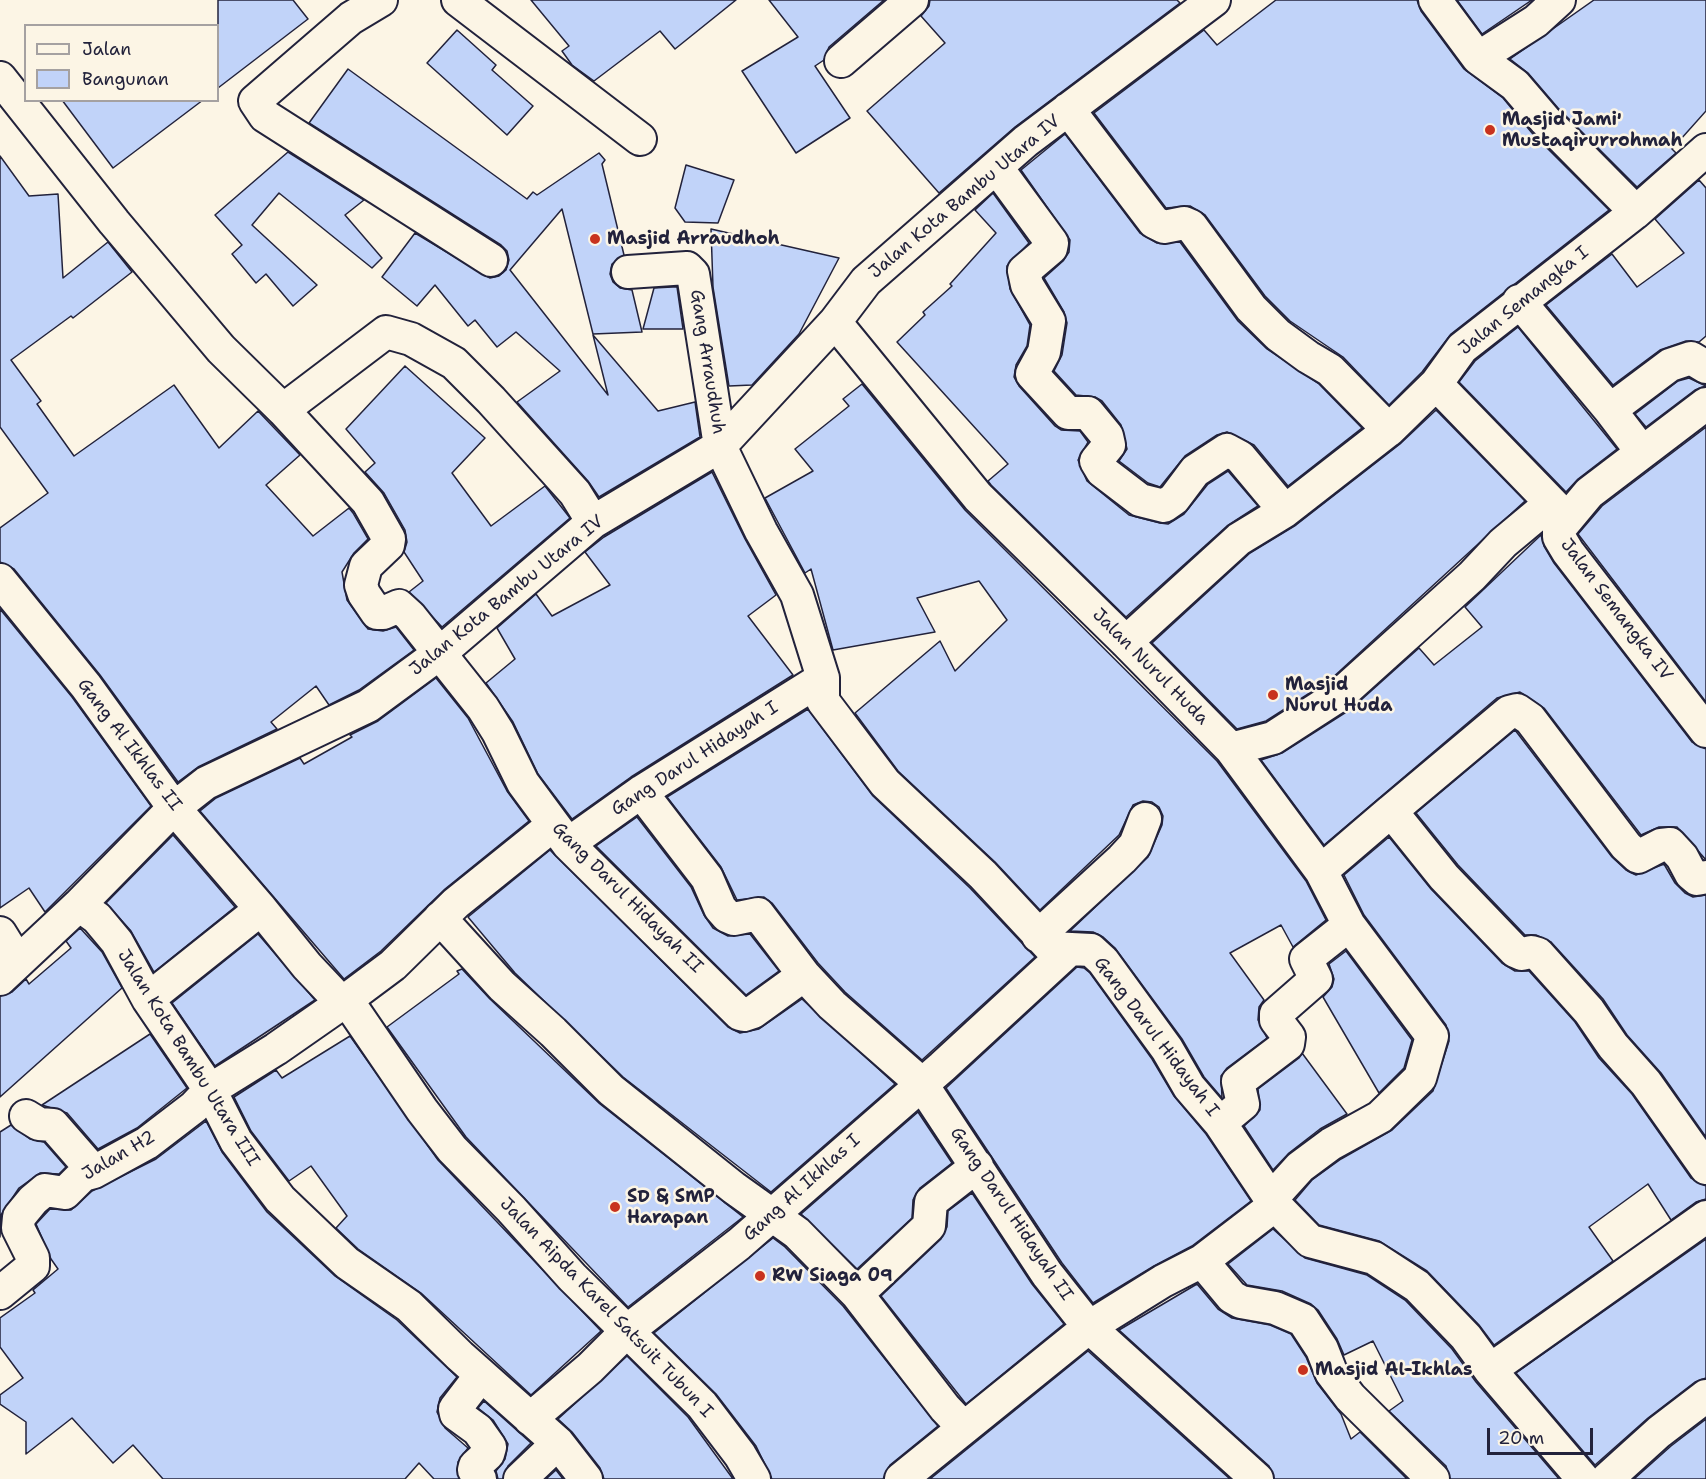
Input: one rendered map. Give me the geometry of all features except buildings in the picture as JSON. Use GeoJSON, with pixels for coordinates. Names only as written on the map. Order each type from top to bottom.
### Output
{"type":"FeatureCollection","features":[{"type":"Feature","properties":{"kind":"street"},"geometry":{"type":"LineString","coordinates":[[381,0],[344,9],[255,101],[265,116],[491,260]]}},
{"type":"Feature","properties":{"kind":"street"},"geometry":{"type":"LineString","coordinates":[[458,0],[640,139]]}},
{"type":"Feature","properties":{"kind":"street"},"geometry":{"type":"LineString","coordinates":[[841,61],[912,0]]}},
{"type":"Feature","properties":{"kind":"street","name":"Jalan Kota Bambu Utara IV"},"geometry":{"type":"LineString","coordinates":[[9,971],[79,905],[174,808],[206,783],[368,706],[440,653],[593,522],[720,446],[835,322],[866,281],[1068,109],[1214,0]]}},
{"type":"Feature","properties":{"kind":"street"},"geometry":{"type":"LineString","coordinates":[[1435,0],[1478,58],[1515,85],[1545,120],[1636,212]]}},
{"type":"Feature","properties":{"kind":"street"},"geometry":{"type":"LineString","coordinates":[[1478,58],[1536,21],[1559,0]]}},
{"type":"Feature","properties":{"kind":"street"},"geometry":{"type":"LineString","coordinates":[[0,78],[114,222],[221,349],[283,410],[386,332],[411,339],[454,363],[469,378],[575,494],[593,522]]}},
{"type":"Feature","properties":{"kind":"street"},"geometry":{"type":"LineString","coordinates":[[1068,109],[1154,222],[1164,226],[1184,224],[1191,226],[1251,308],[1278,335],[1308,357],[1330,369],[1389,430]]}},
{"type":"Feature","properties":{"kind":"street"},"geometry":{"type":"LineString","coordinates":[[996,168],[1052,243],[1051,248],[1024,271],[1027,285],[1049,321],[1044,352],[1032,374],[1068,413],[1088,413],[1107,436],[1109,445],[1095,461],[1102,471],[1140,500],[1164,506],[1174,499],[1195,471],[1227,450],[1240,457],[1284,511]]}},
{"type":"Feature","properties":{"kind":"street","name":"Jalan Semangka I"},"geometry":{"type":"LineString","coordinates":[[1126,642],[1239,539],[1284,511],[1389,430],[1436,384],[1462,348],[1519,301],[1636,212],[1700,168]]}},
{"type":"Feature","properties":{"kind":"street","name":"Gang Arraudhuh"},"geometry":{"type":"LineString","coordinates":[[628,272],[687,268],[693,274],[720,446]]}},
{"type":"Feature","properties":{"kind":"street"},"geometry":{"type":"LineString","coordinates":[[1519,301],[1642,452]]}},
{"type":"Feature","properties":{"kind":"street","name":"Jalan Nurul Huda"},"geometry":{"type":"LineString","coordinates":[[835,322],[978,497],[1231,749],[1321,871],[1349,925],[1432,1036],[1420,1078],[1380,1117],[1331,1144],[1300,1167],[1273,1202]]}},
{"type":"Feature","properties":{"kind":"street"},"geometry":{"type":"LineString","coordinates":[[1610,411],[1670,365],[1691,358],[1706,368]]}},
{"type":"Feature","properties":{"kind":"street"},"geometry":{"type":"LineString","coordinates":[[1231,749],[1273,738],[1341,694],[1472,576],[1503,543],[1558,510],[1436,384]]}},
{"type":"Feature","properties":{"kind":"street","name":"Jalan Semangka IV"},"geometry":{"type":"LineString","coordinates":[[1706,404],[1589,493],[1558,510],[1559,537],[1568,552],[1706,731]]}},
{"type":"Feature","properties":{"kind":"street","name":"Gang Darul Hidayah II"},"geometry":{"type":"LineString","coordinates":[[283,410],[368,502],[389,539],[388,545],[366,566],[361,585],[377,613],[383,613],[394,606],[403,609],[440,653],[483,708],[498,732],[523,783],[560,834],[740,1014],[753,1012],[804,975]]}},
{"type":"Feature","properties":{"kind":"street","name":"Gang Darul Hidayah I"},"geometry":{"type":"LineString","coordinates":[[720,446],[761,531],[796,595],[823,678],[823,701],[885,783],[983,875],[1051,948],[1091,950],[1102,961],[1167,1049],[1189,1087],[1220,1123],[1273,1202],[1310,1241],[1374,1258],[1417,1286],[1466,1337],[1490,1370],[1583,1479]]}},
{"type":"Feature","properties":{"kind":"street","name":"Gang Al Ikhlas II"},"geometry":{"type":"LineString","coordinates":[[0,579],[86,686],[174,808],[307,966],[342,1003]]}},
{"type":"Feature","properties":{"kind":"street","name":"Gang Darul Hidayah I"},"geometry":{"type":"LineString","coordinates":[[342,1003],[393,965],[440,918],[560,834],[641,792],[823,678]]}},
{"type":"Feature","properties":{"kind":"street"},"geometry":{"type":"LineString","coordinates":[[1321,871],[1509,712],[1517,710],[1530,719],[1626,846],[1638,858],[1661,845],[1670,844],[1682,857],[1691,874],[1697,879],[1706,877]]}},
{"type":"Feature","properties":{"kind":"street","name":"Gang Darul Hidayah II"},"geometry":{"type":"LineString","coordinates":[[641,792],[707,878],[720,908],[727,916],[734,919],[758,914],[804,975],[832,1005],[921,1083],[1047,1274],[1089,1327],[1257,1479]]}},
{"type":"Feature","properties":{"kind":"street"},"geometry":{"type":"LineString","coordinates":[[1391,811],[1444,877],[1515,951],[1522,954],[1531,952],[1538,954],[1589,1011],[1613,1046],[1646,1083],[1706,1168]]}},
{"type":"Feature","properties":{"kind":"street"},"geometry":{"type":"LineString","coordinates":[[1038,936],[1135,845],[1145,819]]}},
{"type":"Feature","properties":{"kind":"street","name":"Jalan Kota Bambu Utara III"},"geometry":{"type":"LineString","coordinates":[[79,905],[97,918],[117,942],[148,999],[210,1090],[236,1141],[280,1199],[347,1263],[409,1306],[481,1375],[558,1443],[586,1479]]}},
{"type":"Feature","properties":{"kind":"street"},"geometry":{"type":"LineString","coordinates":[[148,999],[261,909]]}},
{"type":"Feature","properties":{"kind":"street"},"geometry":{"type":"LineString","coordinates":[[440,918],[502,986],[553,1032],[611,1090],[734,1188],[797,1233],[857,1294],[945,1408],[964,1428]]}},
{"type":"Feature","properties":{"kind":"street"},"geometry":{"type":"LineString","coordinates":[[1220,1123],[1243,1104],[1238,1082],[1288,1044],[1289,1037],[1276,1020],[1276,1014],[1316,979],[1305,959],[1349,925]]}},
{"type":"Feature","properties":{"kind":"street"},"geometry":{"type":"LineString","coordinates":[[0,933],[9,971]]}},
{"type":"Feature","properties":{"kind":"street","name":"Gang Al Ikhlas I"},"geometry":{"type":"LineString","coordinates":[[530,1419],[590,1368],[627,1331],[773,1214],[942,1067],[1069,950]]}},
{"type":"Feature","properties":{"kind":"street"},"geometry":{"type":"LineString","coordinates":[[210,1090],[276,1049],[342,1003]]}},
{"type":"Feature","properties":{"kind":"street","name":"Jalan Aipda Karel Satsuit Tubun I"},"geometry":{"type":"LineString","coordinates":[[342,1003],[353,1009],[422,1110],[452,1149],[511,1209],[572,1277],[702,1405],[740,1455],[754,1479]]}},
{"type":"Feature","properties":{"kind":"street","name":"Jalan H2"},"geometry":{"type":"LineString","coordinates":[[0,1293],[33,1266],[33,1258],[18,1227],[19,1217],[25,1209],[45,1190],[65,1193],[83,1174],[94,1173],[147,1143],[194,1107],[210,1090]]}},
{"type":"Feature","properties":{"kind":"street"},"geometry":{"type":"LineString","coordinates":[[26,1116],[39,1124],[53,1125],[94,1173]]}},
{"type":"Feature","properties":{"kind":"street"},"geometry":{"type":"LineString","coordinates":[[857,1294],[929,1226],[931,1202],[977,1166]]}},
{"type":"Feature","properties":{"kind":"street"},"geometry":{"type":"LineString","coordinates":[[901,1479],[1089,1327],[1162,1281],[1203,1261],[1273,1202]]}},
{"type":"Feature","properties":{"kind":"street"},"geometry":{"type":"LineString","coordinates":[[1490,1370],[1706,1217]]}},
{"type":"Feature","properties":{"kind":"street"},"geometry":{"type":"LineString","coordinates":[[1203,1261],[1223,1287],[1241,1302],[1275,1308],[1302,1320],[1322,1349],[1331,1372],[1350,1397],[1433,1479]]}},
{"type":"Feature","properties":{"kind":"street"},"geometry":{"type":"LineString","coordinates":[[480,1479],[474,1470],[475,1466],[488,1454],[490,1448],[478,1430],[456,1414],[455,1409],[481,1375]]}},
{"type":"Feature","properties":{"kind":"street"},"geometry":{"type":"LineString","coordinates":[[1607,1479],[1659,1432],[1706,1396]]}},
{"type":"Feature","properties":{"kind":"street"},"geometry":{"type":"LineString","coordinates":[[520,1479],[558,1443]]}},
{"type":"Feature","properties":{"kind":"place","name":"Masjid Jami' Mustaqirurrohmah"},"geometry":{"type":"Point","coordinates":[1490,130]}},
{"type":"Feature","properties":{"kind":"place","name":"Masjid Arraudhoh"},"geometry":{"type":"Point","coordinates":[595,239]}},
{"type":"Feature","properties":{"kind":"place","name":"Masjid Nurul Huda"},"geometry":{"type":"Point","coordinates":[1273,695]}},
{"type":"Feature","properties":{"kind":"place","name":"SD & SMP Harapan"},"geometry":{"type":"Point","coordinates":[615,1207]}},
{"type":"Feature","properties":{"kind":"place","name":"RW Siaga 09"},"geometry":{"type":"Point","coordinates":[760,1276]}},
{"type":"Feature","properties":{"kind":"place","name":"Masjid Al-Ikhlas"},"geometry":{"type":"Point","coordinates":[1303,1370]}}]}
